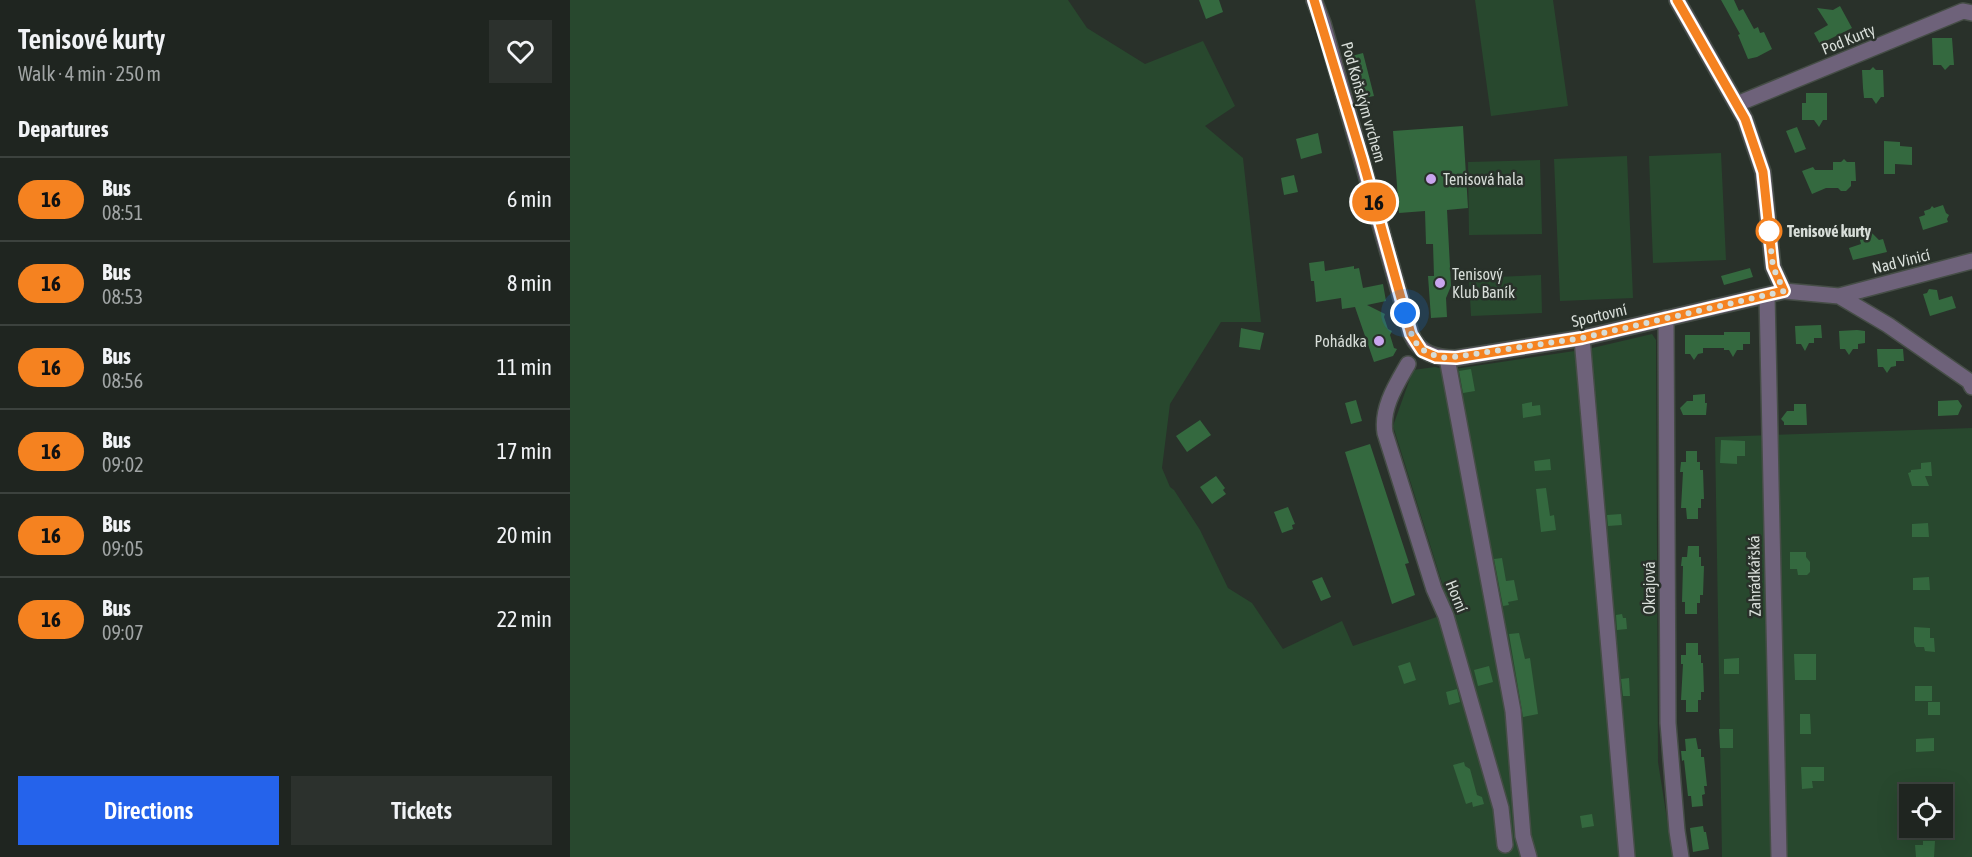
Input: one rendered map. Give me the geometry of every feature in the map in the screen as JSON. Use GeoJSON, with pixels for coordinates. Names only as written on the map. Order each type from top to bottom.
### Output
{"type":"FeatureCollection","features":[{"type":"Feature","properties":{"kind":"street","name":"Pod Koňským vrchem"},"geometry":{"type":"LineString","coordinates":[[1314,0],[1323,23],[1411,334],[1422,351]]}},
{"type":"Feature","properties":{"kind":"street"},"geometry":{"type":"LineString","coordinates":[[1677,0],[1745,119],[1763,172],[1773,267],[1784,291]]}},
{"type":"Feature","properties":{"kind":"street","name":"Pod Kurty"},"geometry":{"type":"LineString","coordinates":[[1737,104],[1963,11],[1972,13]]}},
{"type":"Feature","properties":{"kind":"street","name":"Nad Vinicí"},"geometry":{"type":"LineString","coordinates":[[1839,296],[1972,261]]}},
{"type":"Feature","properties":{"kind":"street","name":"Sportovní"},"geometry":{"type":"LineString","coordinates":[[1422,351],[1447,358],[1582,338],[1784,291],[1839,296],[1888,325],[1969,381],[1972,387]]}},
{"type":"Feature","properties":{"kind":"street","name":"Zahrádkářská"},"geometry":{"type":"LineString","coordinates":[[1767,295],[1779,857]]}},
{"type":"Feature","properties":{"kind":"street","name":"Okrajová"},"geometry":{"type":"LineString","coordinates":[[1666,318],[1668,723],[1681,857]]}},
{"type":"Feature","properties":{"kind":"street"},"geometry":{"type":"LineString","coordinates":[[1582,338],[1627,857]]}},
{"type":"Feature","properties":{"kind":"street"},"geometry":{"type":"LineString","coordinates":[[1447,358],[1513,711],[1523,836],[1529,857]]}},
{"type":"Feature","properties":{"kind":"street","name":"Horní"},"geometry":{"type":"LineString","coordinates":[[1408,364],[1385,412],[1385,432],[1434,589],[1446,616],[1501,808],[1505,845]]}},
{"type":"Feature","properties":{"kind":"green space"},"geometry":{"type":"Polygon","coordinates":[[[570,0],[1068,0],[1087,28],[1145,64],[1203,41],[1235,106],[1205,126],[1243,158],[1261,322],[1221,322],[1170,404],[1162,468],[1170,487],[1200,530],[1228,588],[1252,603],[1283,649],[1342,621],[1353,646],[1451,612],[1393,426],[1413,370],[1435,367],[1448,370],[1588,349],[1652,334],[1656,340],[1658,762],[1673,857],[570,857],[570,0]]]}},
{"type":"Feature","properties":{"kind":"green space"},"geometry":{"type":"Polygon","coordinates":[[[1475,0],[1553,0],[1568,106],[1491,116],[1475,0]]]}},
{"type":"Feature","properties":{"kind":"green space"},"geometry":{"type":"Polygon","coordinates":[[[1721,153],[1726,260],[1653,263],[1649,156],[1721,153]]]}},
{"type":"Feature","properties":{"kind":"green space"},"geometry":{"type":"Polygon","coordinates":[[[1627,156],[1633,298],[1560,301],[1554,159],[1627,156]]]}},
{"type":"Feature","properties":{"kind":"green space"},"geometry":{"type":"Polygon","coordinates":[[[1540,160],[1542,234],[1469,235],[1468,162],[1540,160]]]}},
{"type":"Feature","properties":{"kind":"green space"},"geometry":{"type":"Polygon","coordinates":[[[1541,275],[1542,313],[1471,316],[1469,278],[1541,275]]]}},
{"type":"Feature","properties":{"kind":"green space"},"geometry":{"type":"Polygon","coordinates":[[[1972,428],[1972,857],[1722,857],[1715,437],[1972,428]]]}},
{"type":"Feature","properties":{"kind":"building"},"geometry":{"type":"Polygon","coordinates":[[[1199,0],[1219,0],[1223,12],[1206,19],[1199,0]]]}},
{"type":"Feature","properties":{"kind":"building"},"geometry":{"type":"Polygon","coordinates":[[[1721,0],[1734,0],[1739,11],[1743,9],[1754,29],[1758,27],[1760,33],[1764,32],[1772,49],[1748,59],[1738,35],[1740,34],[1721,0]]]}},
{"type":"Feature","properties":{"kind":"building"},"geometry":{"type":"Polygon","coordinates":[[[1840,6],[1852,28],[1820,44],[1814,33],[1828,25],[1817,8],[1833,10],[1840,6]]]}},
{"type":"Feature","properties":{"kind":"building"},"geometry":{"type":"Polygon","coordinates":[[[1932,38],[1952,38],[1954,65],[1950,65],[1945,70],[1941,65],[1933,65],[1932,38]]]}},
{"type":"Feature","properties":{"kind":"building"},"geometry":{"type":"Polygon","coordinates":[[[1363,53],[1374,96],[1359,99],[1348,57],[1363,53]]]}},
{"type":"Feature","properties":{"kind":"building"},"geometry":{"type":"Polygon","coordinates":[[[1873,67],[1876,70],[1883,70],[1884,97],[1881,97],[1876,104],[1872,98],[1864,98],[1863,88],[1862,70],[1870,70],[1873,67]]]}},
{"type":"Feature","properties":{"kind":"building"},"geometry":{"type":"Polygon","coordinates":[[[1806,93],[1827,93],[1827,120],[1823,120],[1819,127],[1814,120],[1802,120],[1802,103],[1806,103],[1806,93]]]}},
{"type":"Feature","properties":{"kind":"building","name":"Tenisová hala"},"geometry":{"type":"Polygon","coordinates":[[[1463,126],[1468,208],[1447,210],[1451,286],[1446,298],[1447,317],[1431,318],[1428,276],[1434,276],[1433,244],[1426,244],[1425,211],[1399,213],[1393,131],[1463,126]]]}},
{"type":"Feature","properties":{"kind":"building"},"geometry":{"type":"Polygon","coordinates":[[[1797,127],[1806,149],[1795,153],[1786,131],[1797,127]]]}},
{"type":"Feature","properties":{"kind":"building"},"geometry":{"type":"Polygon","coordinates":[[[1318,133],[1322,153],[1301,159],[1296,139],[1318,133]]]}},
{"type":"Feature","properties":{"kind":"building"},"geometry":{"type":"Polygon","coordinates":[[[1884,141],[1900,142],[1900,146],[1912,147],[1912,165],[1895,164],[1895,174],[1884,174],[1884,141]]]}},
{"type":"Feature","properties":{"kind":"building"},"geometry":{"type":"Polygon","coordinates":[[[1844,159],[1847,162],[1855,162],[1856,181],[1851,181],[1851,186],[1846,191],[1826,188],[1812,194],[1802,171],[1813,167],[1815,170],[1833,170],[1833,162],[1841,162],[1844,159]]]}},
{"type":"Feature","properties":{"kind":"building"},"geometry":{"type":"Polygon","coordinates":[[[1294,175],[1298,192],[1284,195],[1281,178],[1294,175]]]}},
{"type":"Feature","properties":{"kind":"building"},"geometry":{"type":"Polygon","coordinates":[[[1943,205],[1949,215],[1948,222],[1923,230],[1919,217],[1925,215],[1924,211],[1932,206],[1934,208],[1943,205]]]}},
{"type":"Feature","properties":{"kind":"building"},"geometry":{"type":"Polygon","coordinates":[[[1869,230],[1879,240],[1883,239],[1887,252],[1853,260],[1849,248],[1861,244],[1860,240],[1867,238],[1869,230]]]}},
{"type":"Feature","properties":{"kind":"building"},"geometry":{"type":"Polygon","coordinates":[[[1324,261],[1325,271],[1354,266],[1354,269],[1359,268],[1363,288],[1383,284],[1386,301],[1367,305],[1385,314],[1388,329],[1392,331],[1390,335],[1394,348],[1397,349],[1393,356],[1374,362],[1355,307],[1342,309],[1341,298],[1316,302],[1309,263],[1324,261]]]}},
{"type":"Feature","properties":{"kind":"building"},"geometry":{"type":"Polygon","coordinates":[[[1750,268],[1753,277],[1724,285],[1721,276],[1750,268]]]}},
{"type":"Feature","properties":{"kind":"building"},"geometry":{"type":"Polygon","coordinates":[[[1929,289],[1937,290],[1939,300],[1952,296],[1956,308],[1930,316],[1923,294],[1929,289]]]}},
{"type":"Feature","properties":{"kind":"building"},"geometry":{"type":"Polygon","coordinates":[[[1821,325],[1822,338],[1814,338],[1814,343],[1809,343],[1805,351],[1801,344],[1796,344],[1795,326],[1821,325]]]}},
{"type":"Feature","properties":{"kind":"building"},"geometry":{"type":"Polygon","coordinates":[[[1241,328],[1264,333],[1260,350],[1239,347],[1241,328]]]}},
{"type":"Feature","properties":{"kind":"building"},"geometry":{"type":"Polygon","coordinates":[[[1839,331],[1865,331],[1865,343],[1858,344],[1858,349],[1853,349],[1849,355],[1845,349],[1840,349],[1839,331]]]}},
{"type":"Feature","properties":{"kind":"building"},"geometry":{"type":"Polygon","coordinates":[[[1724,332],[1750,332],[1750,344],[1743,344],[1743,350],[1737,350],[1733,357],[1729,350],[1724,350],[1724,348],[1703,348],[1703,353],[1698,354],[1694,360],[1690,354],[1685,354],[1685,335],[1724,335],[1724,332]]]}},
{"type":"Feature","properties":{"kind":"building"},"geometry":{"type":"Polygon","coordinates":[[[1877,349],[1903,349],[1904,361],[1896,361],[1896,366],[1891,367],[1887,373],[1883,367],[1878,367],[1877,349]]]}},
{"type":"Feature","properties":{"kind":"building"},"geometry":{"type":"Polygon","coordinates":[[[1471,369],[1475,391],[1463,393],[1459,371],[1471,369]]]}},
{"type":"Feature","properties":{"kind":"building"},"geometry":{"type":"Polygon","coordinates":[[[1705,394],[1706,415],[1683,415],[1680,408],[1687,401],[1693,401],[1693,395],[1705,394]]]}},
{"type":"Feature","properties":{"kind":"building"},"geometry":{"type":"Polygon","coordinates":[[[1356,400],[1362,421],[1351,424],[1345,403],[1356,400]]]}},
{"type":"Feature","properties":{"kind":"building"},"geometry":{"type":"Polygon","coordinates":[[[1958,400],[1962,406],[1958,415],[1938,416],[1938,401],[1958,400]]]}},
{"type":"Feature","properties":{"kind":"building"},"geometry":{"type":"Polygon","coordinates":[[[1532,402],[1532,406],[1540,405],[1541,415],[1523,418],[1522,404],[1532,402]]]}},
{"type":"Feature","properties":{"kind":"building"},"geometry":{"type":"Polygon","coordinates":[[[1794,404],[1806,404],[1807,425],[1784,425],[1781,419],[1787,411],[1794,411],[1794,404]]]}},
{"type":"Feature","properties":{"kind":"building"},"geometry":{"type":"Polygon","coordinates":[[[1200,420],[1211,435],[1187,452],[1176,436],[1200,420]]]}},
{"type":"Feature","properties":{"kind":"building"},"geometry":{"type":"Polygon","coordinates":[[[1721,440],[1745,441],[1745,456],[1737,456],[1737,464],[1720,463],[1721,440]]]}},
{"type":"Feature","properties":{"kind":"building"},"geometry":{"type":"Polygon","coordinates":[[[1370,444],[1409,563],[1405,564],[1415,595],[1392,604],[1345,452],[1370,444]]]}},
{"type":"Feature","properties":{"kind":"building"},"geometry":{"type":"Polygon","coordinates":[[[1686,451],[1697,451],[1697,462],[1700,462],[1700,470],[1703,470],[1704,499],[1701,499],[1701,508],[1698,508],[1698,519],[1687,519],[1686,508],[1681,508],[1683,472],[1680,472],[1681,462],[1686,462],[1686,451]]]}},
{"type":"Feature","properties":{"kind":"building"},"geometry":{"type":"Polygon","coordinates":[[[1550,459],[1551,470],[1535,471],[1534,461],[1550,459]]]}},
{"type":"Feature","properties":{"kind":"building"},"geometry":{"type":"Polygon","coordinates":[[[1931,462],[1932,476],[1925,476],[1929,486],[1912,486],[1908,473],[1911,470],[1921,469],[1921,463],[1931,462]]]}},
{"type":"Feature","properties":{"kind":"building"},"geometry":{"type":"Polygon","coordinates":[[[1216,476],[1225,488],[1223,490],[1226,494],[1212,504],[1200,487],[1216,476]]]}},
{"type":"Feature","properties":{"kind":"building"},"geometry":{"type":"Polygon","coordinates":[[[1546,488],[1550,516],[1554,515],[1556,530],[1541,532],[1536,489],[1546,488]]]}},
{"type":"Feature","properties":{"kind":"building"},"geometry":{"type":"Polygon","coordinates":[[[1288,507],[1295,524],[1292,525],[1293,529],[1282,533],[1274,512],[1288,507]]]}},
{"type":"Feature","properties":{"kind":"building"},"geometry":{"type":"Polygon","coordinates":[[[1621,514],[1622,525],[1608,526],[1607,515],[1621,514]]]}},
{"type":"Feature","properties":{"kind":"building"},"geometry":{"type":"Polygon","coordinates":[[[1928,523],[1929,537],[1912,537],[1912,524],[1928,523]]]}},
{"type":"Feature","properties":{"kind":"building"},"geometry":{"type":"Polygon","coordinates":[[[1688,546],[1699,546],[1701,566],[1704,566],[1703,595],[1700,595],[1700,603],[1697,603],[1697,614],[1685,614],[1685,602],[1682,602],[1683,566],[1681,566],[1682,557],[1687,557],[1688,546]]]}},
{"type":"Feature","properties":{"kind":"building"},"geometry":{"type":"Polygon","coordinates":[[[1790,552],[1806,552],[1806,557],[1810,562],[1810,572],[1807,575],[1798,575],[1797,569],[1790,569],[1790,552]]]}},
{"type":"Feature","properties":{"kind":"building"},"geometry":{"type":"Polygon","coordinates":[[[1502,558],[1506,581],[1514,580],[1518,600],[1508,602],[1509,605],[1503,606],[1494,559],[1502,558]]]}},
{"type":"Feature","properties":{"kind":"building"},"geometry":{"type":"Polygon","coordinates":[[[1322,577],[1331,597],[1321,601],[1312,581],[1322,577]]]}},
{"type":"Feature","properties":{"kind":"building"},"geometry":{"type":"Polygon","coordinates":[[[1929,577],[1930,590],[1913,590],[1913,578],[1929,577]]]}},
{"type":"Feature","properties":{"kind":"building"},"geometry":{"type":"Polygon","coordinates":[[[1622,614],[1623,618],[1626,618],[1627,629],[1617,630],[1616,615],[1622,614]]]}},
{"type":"Feature","properties":{"kind":"building"},"geometry":{"type":"Polygon","coordinates":[[[1914,627],[1930,628],[1930,638],[1934,638],[1935,652],[1925,651],[1924,647],[1916,647],[1914,627]]]}},
{"type":"Feature","properties":{"kind":"building"},"geometry":{"type":"Polygon","coordinates":[[[1519,633],[1525,659],[1530,658],[1538,714],[1523,717],[1509,634],[1519,633]]]}},
{"type":"Feature","properties":{"kind":"building"},"geometry":{"type":"Polygon","coordinates":[[[1686,643],[1698,643],[1698,655],[1701,655],[1701,663],[1703,663],[1704,692],[1701,692],[1701,700],[1698,700],[1698,712],[1686,712],[1686,700],[1681,700],[1683,664],[1681,664],[1681,655],[1686,655],[1686,643]]]}},
{"type":"Feature","properties":{"kind":"building"},"geometry":{"type":"Polygon","coordinates":[[[1794,654],[1816,654],[1816,680],[1795,680],[1794,654]]]}},
{"type":"Feature","properties":{"kind":"building"},"geometry":{"type":"Polygon","coordinates":[[[1739,658],[1739,674],[1724,674],[1724,659],[1739,658]]]}},
{"type":"Feature","properties":{"kind":"building"},"geometry":{"type":"Polygon","coordinates":[[[1410,662],[1416,680],[1404,684],[1398,666],[1410,662]]]}},
{"type":"Feature","properties":{"kind":"building"},"geometry":{"type":"Polygon","coordinates":[[[1489,666],[1493,682],[1478,686],[1474,670],[1489,666]]]}},
{"type":"Feature","properties":{"kind":"building"},"geometry":{"type":"Polygon","coordinates":[[[1629,678],[1630,696],[1623,696],[1621,679],[1629,678]]]}},
{"type":"Feature","properties":{"kind":"building"},"geometry":{"type":"Polygon","coordinates":[[[1915,686],[1932,686],[1932,701],[1915,701],[1915,686]]]}},
{"type":"Feature","properties":{"kind":"building"},"geometry":{"type":"Polygon","coordinates":[[[1457,689],[1460,702],[1449,705],[1446,692],[1457,689]]]}},
{"type":"Feature","properties":{"kind":"building"},"geometry":{"type":"Polygon","coordinates":[[[1928,702],[1940,702],[1940,715],[1928,715],[1928,702]]]}},
{"type":"Feature","properties":{"kind":"building"},"geometry":{"type":"Polygon","coordinates":[[[1800,714],[1810,714],[1811,734],[1800,734],[1800,714]]]}},
{"type":"Feature","properties":{"kind":"building"},"geometry":{"type":"Polygon","coordinates":[[[1719,729],[1733,729],[1733,748],[1720,748],[1719,729]]]}},
{"type":"Feature","properties":{"kind":"building"},"geometry":{"type":"Polygon","coordinates":[[[1696,738],[1698,749],[1701,749],[1701,757],[1704,757],[1707,786],[1704,786],[1705,794],[1702,795],[1703,806],[1692,807],[1691,796],[1688,796],[1681,751],[1686,751],[1685,739],[1696,738]]]}},
{"type":"Feature","properties":{"kind":"building"},"geometry":{"type":"Polygon","coordinates":[[[1934,738],[1934,751],[1916,752],[1916,739],[1934,738]]]}},
{"type":"Feature","properties":{"kind":"building"},"geometry":{"type":"Polygon","coordinates":[[[1464,762],[1465,766],[1470,769],[1477,795],[1482,797],[1484,804],[1473,807],[1472,802],[1466,804],[1453,765],[1464,762]]]}},
{"type":"Feature","properties":{"kind":"building"},"geometry":{"type":"Polygon","coordinates":[[[1801,767],[1824,767],[1824,781],[1812,781],[1813,788],[1802,789],[1801,767]]]}},
{"type":"Feature","properties":{"kind":"building"},"geometry":{"type":"Polygon","coordinates":[[[1592,814],[1594,826],[1582,828],[1580,816],[1592,814]]]}},
{"type":"Feature","properties":{"kind":"building"},"geometry":{"type":"Polygon","coordinates":[[[1703,826],[1709,849],[1693,852],[1690,828],[1703,826]]]}},
{"type":"Feature","properties":{"kind":"building"},"geometry":{"type":"Polygon","coordinates":[[[1923,841],[1935,841],[1934,857],[1916,857],[1915,845],[1923,845],[1923,841]]]}},
{"type":"Feature","properties":{"kind":"bus line","name":"16"},"geometry":{"type":"LineString","coordinates":[[1314,0],[1323,23],[1411,334],[1414,342],[1422,351],[1436,357],[1447,358],[1582,338],[1784,291],[1773,267],[1763,172],[1745,119],[1677,0]]}},
{"type":"Feature","properties":{"kind":"place","name":"Tenisová hala"},"geometry":{"type":"Point","coordinates":[1431,179]}},
{"type":"Feature","properties":{"kind":"place","name":"Tenisové kurty"},"geometry":{"type":"Point","coordinates":[1769,231]}},
{"type":"Feature","properties":{"kind":"place","name":"Tenisový Klub Baník"},"geometry":{"type":"Point","coordinates":[1440,283]}},
{"type":"Feature","properties":{"kind":"place","name":"Pohádka"},"geometry":{"type":"Point","coordinates":[1379,341]}},
{"type":"Feature","properties":{"kind":"route"},"geometry":{"type":"LineString","coordinates":[[1405,313],[1414,342],[1422,351],[1436,357],[1456,358],[1582,338],[1784,291],[1773,267],[1769,231]]}}]}
